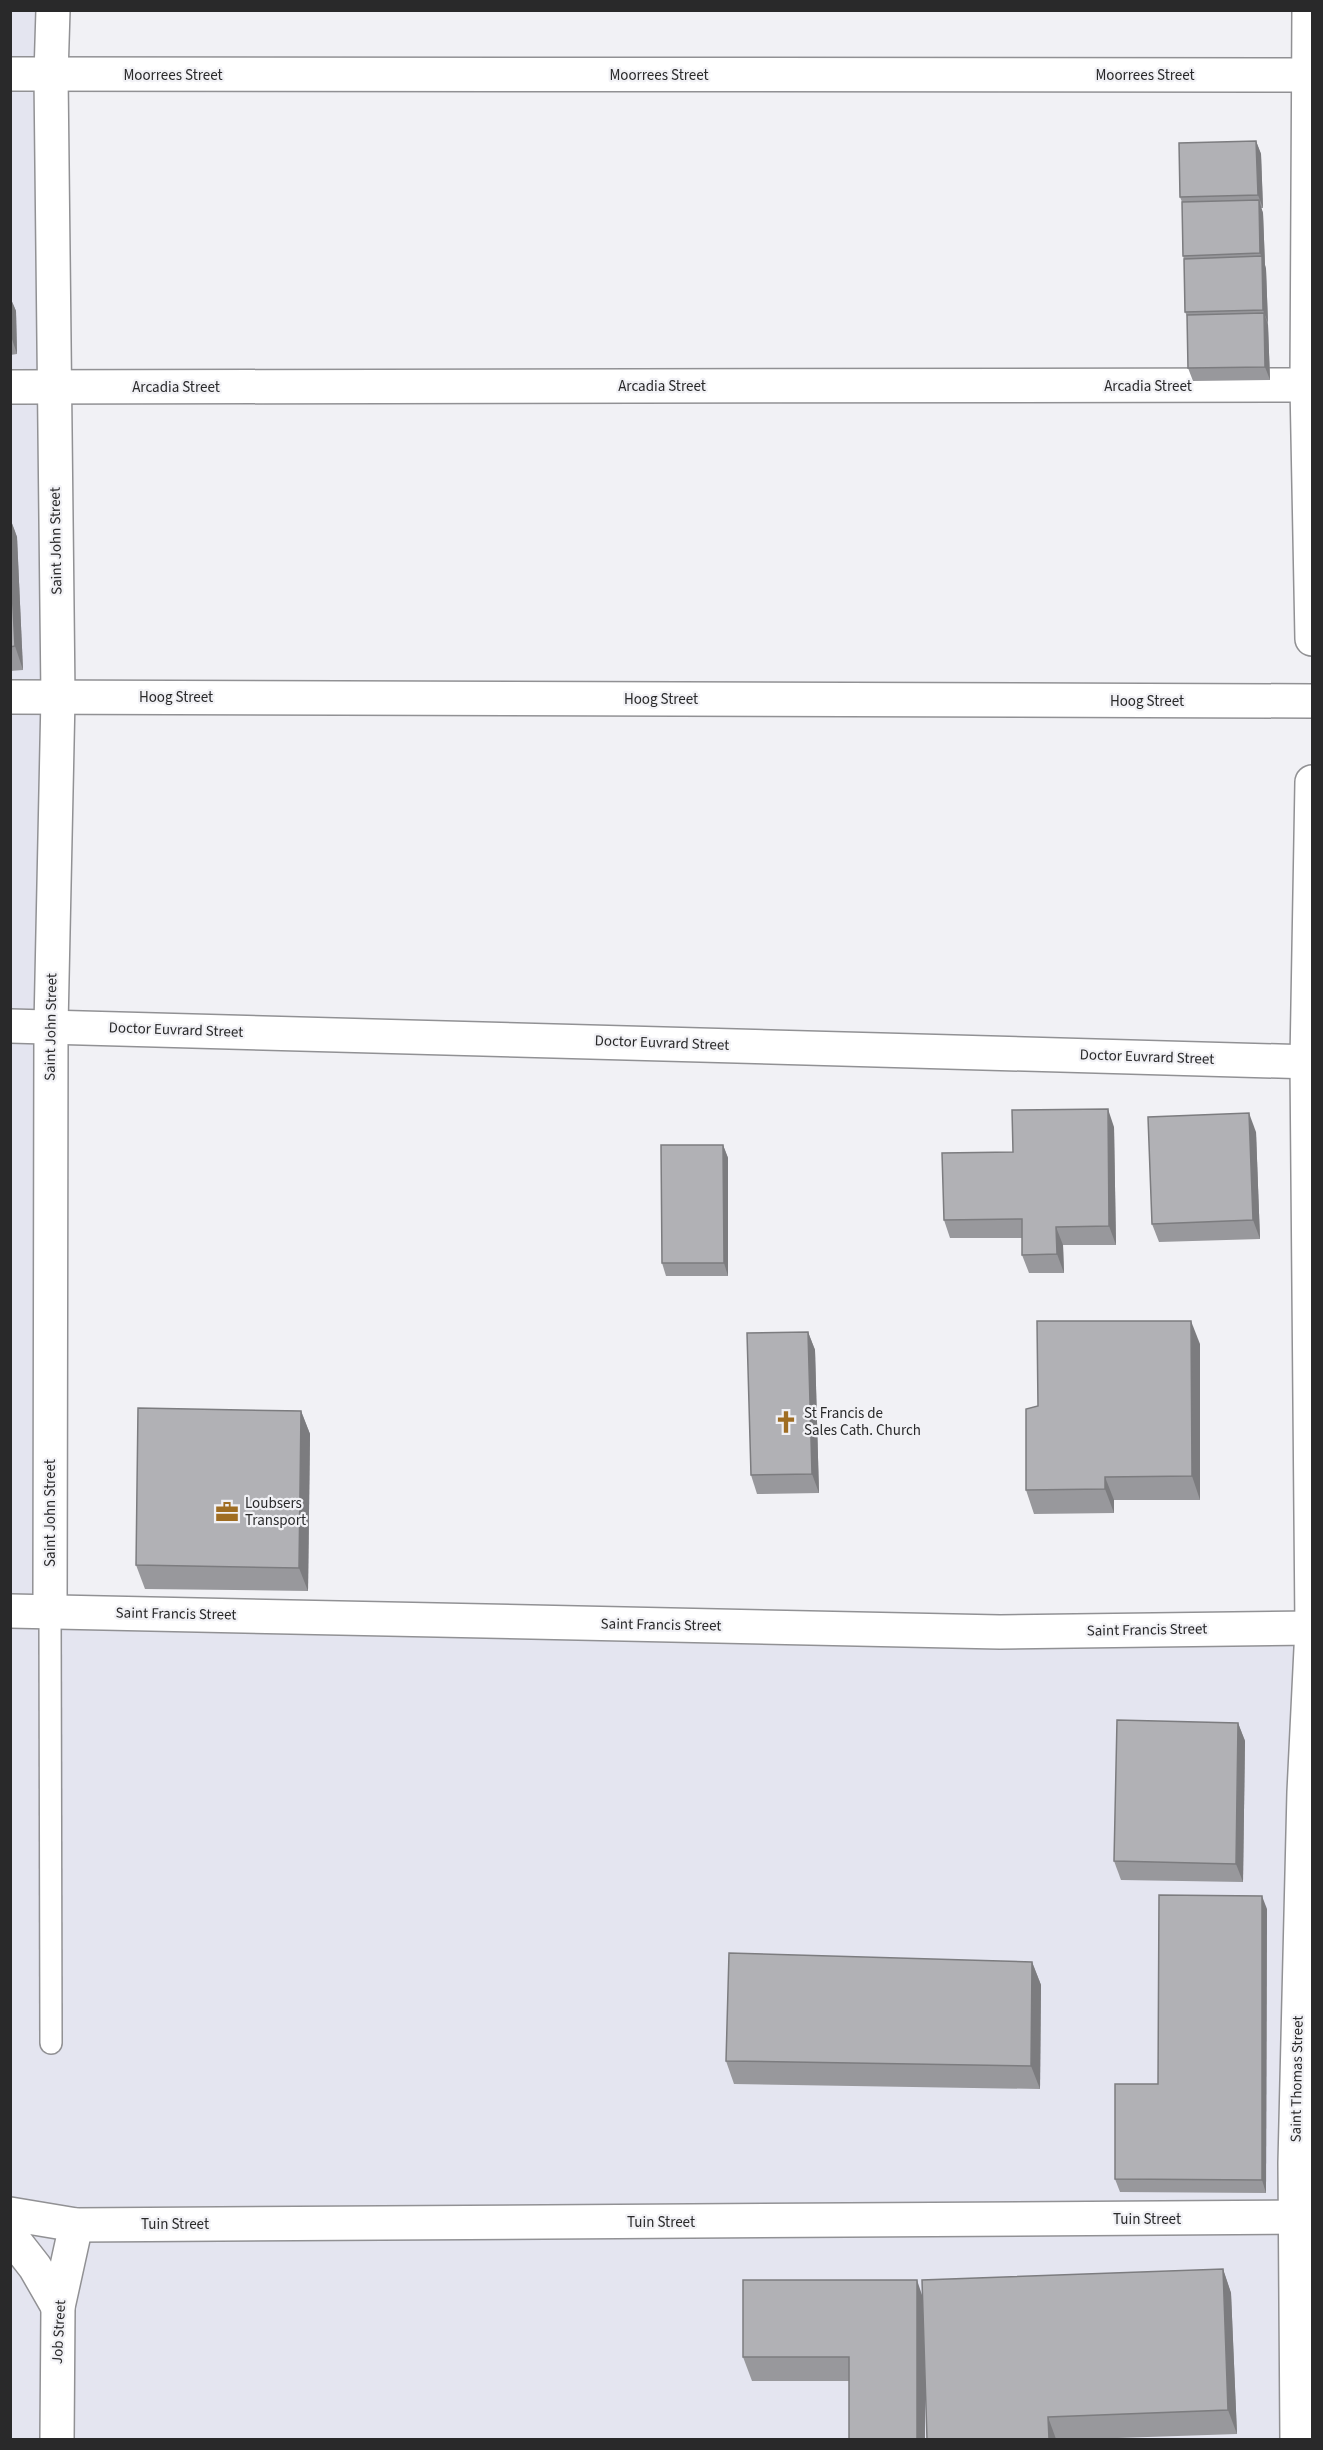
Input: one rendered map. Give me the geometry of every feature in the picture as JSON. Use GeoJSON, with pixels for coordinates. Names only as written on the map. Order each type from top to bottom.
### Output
{"type":"FeatureCollection","features":[{"type":"Feature","properties":{"kind":"street","name":"Saint John Street"},"geometry":{"type":"LineString","coordinates":[[50,1612],[51,1026],[58,697],[51,75],[53,10]]}},
{"type":"Feature","properties":{"kind":"street"},"geometry":{"type":"LineString","coordinates":[[1310,22],[1308,75],[1312,639]]}},
{"type":"Feature","properties":{"kind":"street","name":"Moorrees Street"},"geometry":{"type":"LineString","coordinates":[[10,74],[1308,75]]}},
{"type":"Feature","properties":{"kind":"street","name":"Arcadia Street"},"geometry":{"type":"LineString","coordinates":[[10,387],[1310,385]]}},
{"type":"Feature","properties":{"kind":"street","name":"Hoog Street"},"geometry":{"type":"LineString","coordinates":[[10,697],[1312,702]]}},
{"type":"Feature","properties":{"kind":"street","name":"Saint Thomas Street"},"geometry":{"type":"LineString","coordinates":[[1297,2439],[1304,2218],[1295,2151],[1304,1792],[1312,1628],[1310,1062],[1312,782]]}},
{"type":"Feature","properties":{"kind":"street","name":"Doctor Euvrard Street"},"geometry":{"type":"LineString","coordinates":[[10,1026],[1310,1062]]}},
{"type":"Feature","properties":{"kind":"street","name":"Saint Francis Street"},"geometry":{"type":"LineString","coordinates":[[10,1611],[988,1632],[1312,1628]]}},
{"type":"Feature","properties":{"kind":"street","name":"Tuin Street"},"geometry":{"type":"LineString","coordinates":[[10,2214],[76,2225],[1304,2218]]}},
{"type":"Feature","properties":{"kind":"street","name":"Job Street"},"geometry":{"type":"LineString","coordinates":[[57,2439],[58,2307],[76,2225]]}},
{"type":"Feature","properties":{"kind":"street"},"geometry":{"type":"LineString","coordinates":[[10,2235],[35,2267],[58,2307]]}},
{"type":"Feature","properties":{"kind":"lane","name":"Saint John Street"},"geometry":{"type":"LineString","coordinates":[[50,1612],[51,2043]]}},
{"type":"Feature","properties":{"kind":"shaded area"},"geometry":{"type":"Polygon","coordinates":[[[53,10],[50,1612],[1312,1628],[1312,2439],[11,2440],[10,11],[53,10]]]}},
{"type":"Feature","properties":{"kind":"building"},"geometry":{"type":"Polygon","coordinates":[[[1256,141],[1258,195],[1180,197],[1179,143],[1256,141]]]}},
{"type":"Feature","properties":{"kind":"building"},"geometry":{"type":"Polygon","coordinates":[[[1259,200],[1260,253],[1183,256],[1182,202],[1259,200]]]}},
{"type":"Feature","properties":{"kind":"building"},"geometry":{"type":"Polygon","coordinates":[[[1262,256],[1263,310],[1185,312],[1184,259],[1262,256]]]}},
{"type":"Feature","properties":{"kind":"building"},"geometry":{"type":"Polygon","coordinates":[[[1264,313],[1265,367],[1188,368],[1187,315],[1264,313]]]}},
{"type":"Feature","properties":{"kind":"building"},"geometry":{"type":"Polygon","coordinates":[[[10,552],[15,646],[10,647],[10,552]]]}},
{"type":"Feature","properties":{"kind":"building"},"geometry":{"type":"Polygon","coordinates":[[[1108,1109],[1109,1226],[1056,1227],[1057,1254],[1022,1255],[1022,1219],[944,1220],[942,1153],[1013,1152],[1012,1110],[1108,1109]]]}},
{"type":"Feature","properties":{"kind":"building"},"geometry":{"type":"Polygon","coordinates":[[[1249,1113],[1253,1220],[1152,1224],[1148,1117],[1249,1113]]]}},
{"type":"Feature","properties":{"kind":"building"},"geometry":{"type":"Polygon","coordinates":[[[661,1145],[723,1145],[724,1263],[662,1263],[661,1145]]]}},
{"type":"Feature","properties":{"kind":"building"},"geometry":{"type":"Polygon","coordinates":[[[1037,1321],[1191,1321],[1192,1476],[1105,1477],[1105,1489],[1026,1490],[1026,1409],[1038,1406],[1037,1321]]]}},
{"type":"Feature","properties":{"kind":"building","name":"St Francis de Sales Cath. Church"},"geometry":{"type":"Polygon","coordinates":[[[808,1332],[812,1474],[751,1475],[747,1333],[808,1332]]]}},
{"type":"Feature","properties":{"kind":"building","name":"Loubsers Transport"},"geometry":{"type":"Polygon","coordinates":[[[138,1408],[301,1411],[299,1568],[136,1565],[138,1408]]]}},
{"type":"Feature","properties":{"kind":"building"},"geometry":{"type":"Polygon","coordinates":[[[1117,1720],[1238,1723],[1236,1864],[1114,1861],[1117,1720]]]}},
{"type":"Feature","properties":{"kind":"building"},"geometry":{"type":"Polygon","coordinates":[[[1159,1895],[1262,1896],[1262,2180],[1115,2179],[1115,2084],[1158,2084],[1159,1895]]]}},
{"type":"Feature","properties":{"kind":"building"},"geometry":{"type":"Polygon","coordinates":[[[729,1953],[1032,1962],[1031,2066],[726,2061],[729,1953]]]}},
{"type":"Feature","properties":{"kind":"building"},"geometry":{"type":"Polygon","coordinates":[[[1223,2269],[1228,2410],[1048,2417],[1049,2439],[927,2439],[922,2280],[1223,2269]]]}},
{"type":"Feature","properties":{"kind":"building"},"geometry":{"type":"Polygon","coordinates":[[[743,2280],[917,2280],[917,2439],[849,2439],[849,2357],[743,2357],[743,2280]]]}},
{"type":"Feature","properties":{"kind":"place","name":"St Francis de Sales Cath. Church"},"geometry":{"type":"Point","coordinates":[786,1422]}},
{"type":"Feature","properties":{"kind":"place","name":"Loubsers Transport"},"geometry":{"type":"Point","coordinates":[227,1512]}}]}
